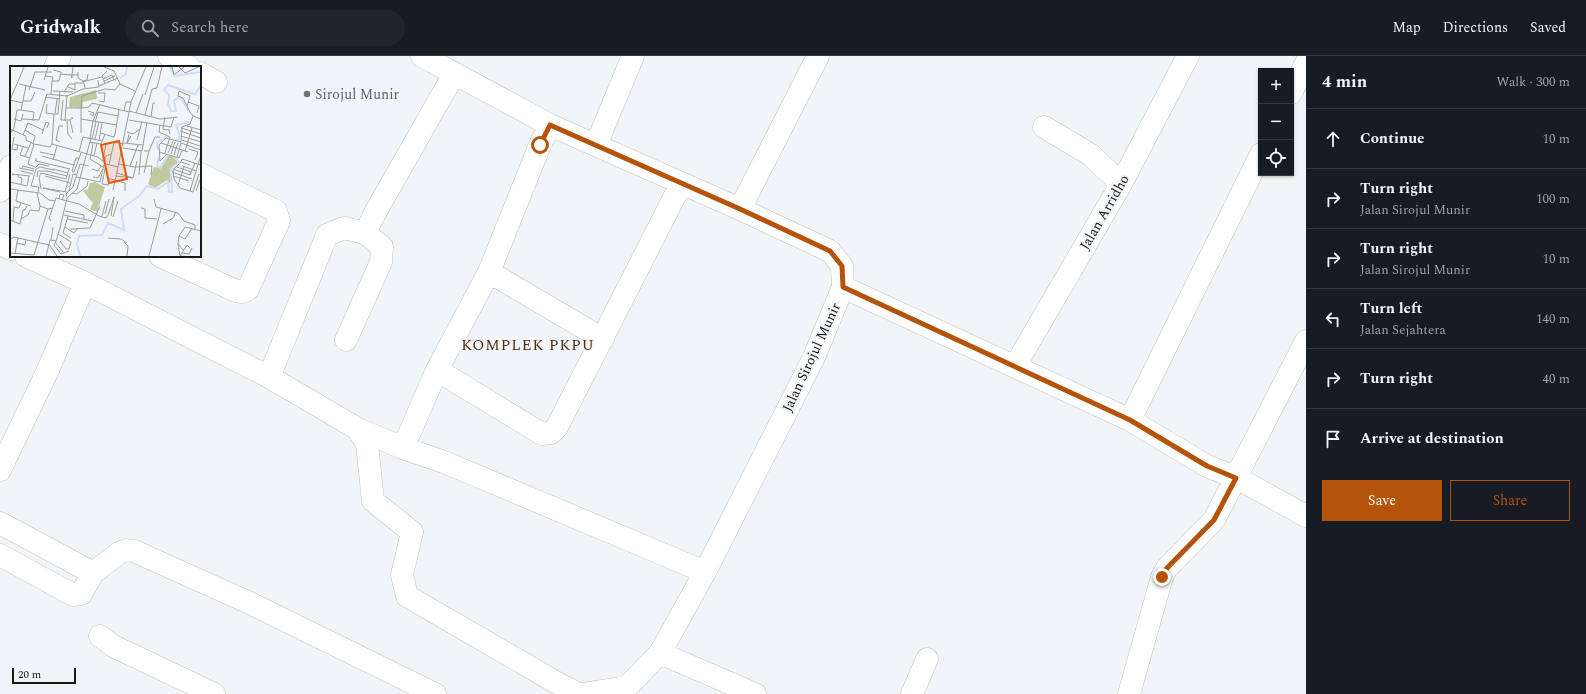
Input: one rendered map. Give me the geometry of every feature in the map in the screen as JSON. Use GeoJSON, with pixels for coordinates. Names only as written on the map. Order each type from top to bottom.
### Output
{"type":"FeatureCollection","features":[{"type":"Feature","properties":{"kind":"street"},"geometry":{"type":"LineString","coordinates":[[55,66],[60,56]]}},
{"type":"Feature","properties":{"kind":"street"},"geometry":{"type":"LineString","coordinates":[[169,56],[187,66]]}},
{"type":"Feature","properties":{"kind":"street","name":"Jalan Sirojul Munir"},"geometry":{"type":"LineString","coordinates":[[422,56],[550,125],[740,209],[830,251],[842,266],[843,287],[814,357],[705,572],[660,653],[627,687],[581,694]]}},
{"type":"Feature","properties":{"kind":"street"},"geometry":{"type":"LineString","coordinates":[[596,145],[633,56]]}},
{"type":"Feature","properties":{"kind":"street"},"geometry":{"type":"LineString","coordinates":[[740,209],[818,56]]}},
{"type":"Feature","properties":{"kind":"street","name":"Jalan Arridho"},"geometry":{"type":"LineString","coordinates":[[1015,366],[1121,184],[1188,56]]}},
{"type":"Feature","properties":{"kind":"street"},"geometry":{"type":"LineString","coordinates":[[1294,87],[1306,63]]}},
{"type":"Feature","properties":{"kind":"street"},"geometry":{"type":"LineString","coordinates":[[365,233],[454,74]]}},
{"type":"Feature","properties":{"kind":"street"},"geometry":{"type":"LineString","coordinates":[[403,448],[437,370],[489,272],[540,145],[550,125]]}},
{"type":"Feature","properties":{"kind":"street"},"geometry":{"type":"LineString","coordinates":[[1044,127],[1091,155],[1121,184]]}},
{"type":"Feature","properties":{"kind":"street"},"geometry":{"type":"LineString","coordinates":[[1130,420],[1258,160]]}},
{"type":"Feature","properties":{"kind":"street"},"geometry":{"type":"LineString","coordinates":[[162,257],[236,291],[243,292],[248,289],[279,221],[279,218],[276,211],[201,174]]}},
{"type":"Feature","properties":{"kind":"street"},"geometry":{"type":"LineString","coordinates":[[437,370],[542,434],[551,434],[557,427],[603,339],[681,184]]}},
{"type":"Feature","properties":{"kind":"street"},"geometry":{"type":"LineString","coordinates":[[269,377],[327,235],[344,228],[365,233],[382,247],[381,262],[346,340]]}},
{"type":"Feature","properties":{"kind":"street"},"geometry":{"type":"LineString","coordinates":[[0,244],[10,249]]}},
{"type":"Feature","properties":{"kind":"street"},"geometry":{"type":"LineString","coordinates":[[28,257],[85,283],[269,377],[358,429],[403,448],[444,462],[705,572]]}},
{"type":"Feature","properties":{"kind":"street"},"geometry":{"type":"LineString","coordinates":[[489,272],[603,339]]}},
{"type":"Feature","properties":{"kind":"street"},"geometry":{"type":"LineString","coordinates":[[0,470],[51,364],[85,283]]}},
{"type":"Feature","properties":{"kind":"street"},"geometry":{"type":"LineString","coordinates":[[843,287],[1130,420],[1207,466],[1236,478],[1306,516]]}},
{"type":"Feature","properties":{"kind":"street"},"geometry":{"type":"LineString","coordinates":[[1129,694],[1162,577],[1167,568],[1214,520],[1306,341]]}},
{"type":"Feature","properties":{"kind":"street"},"geometry":{"type":"LineString","coordinates":[[358,429],[367,444],[373,501],[412,532],[402,575],[407,596],[557,683],[581,694]]}},
{"type":"Feature","properties":{"kind":"street"},"geometry":{"type":"LineString","coordinates":[[0,523],[93,573]]}},
{"type":"Feature","properties":{"kind":"street"},"geometry":{"type":"LineString","coordinates":[[0,555],[73,595],[81,594],[93,573],[119,553],[126,550],[134,551],[252,604],[435,694]]}},
{"type":"Feature","properties":{"kind":"street"},"geometry":{"type":"LineString","coordinates":[[100,636],[113,646],[214,694]]}},
{"type":"Feature","properties":{"kind":"street"},"geometry":{"type":"LineString","coordinates":[[660,653],[756,694]]}},
{"type":"Feature","properties":{"kind":"street"},"geometry":{"type":"LineString","coordinates":[[912,694],[927,659]]}},
{"type":"Feature","properties":{"kind":"place","name":"Sirojul Munir"},"geometry":{"type":"Point","coordinates":[307,94]}},
{"type":"Feature","properties":{"kind":"district","name":"KOMPLEK PKPU"},"geometry":{"type":"Point","coordinates":[528,345]}},
{"type":"Feature","properties":{"kind":"route"},"geometry":{"type":"LineString","coordinates":[[540,145],[550,125],[740,209],[830,251],[842,266],[843,287],[1130,420],[1207,466],[1236,478],[1214,520],[1167,568],[1162,577]]}}]}
